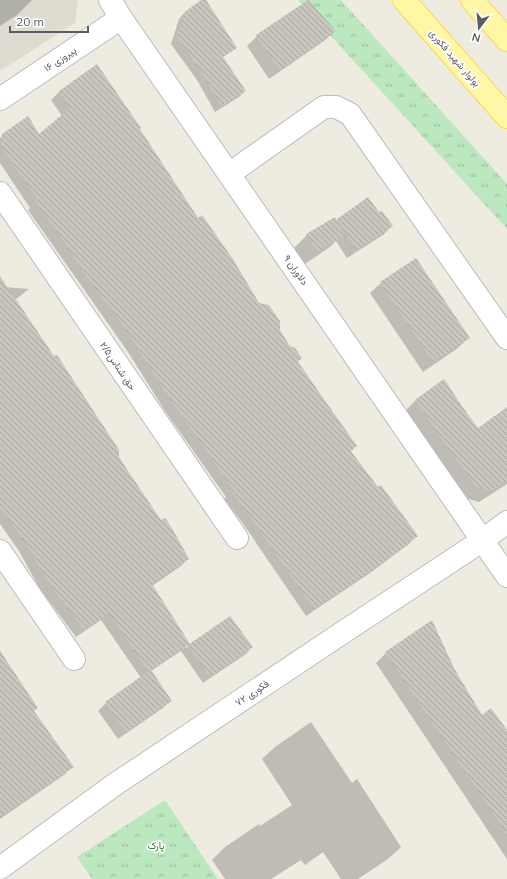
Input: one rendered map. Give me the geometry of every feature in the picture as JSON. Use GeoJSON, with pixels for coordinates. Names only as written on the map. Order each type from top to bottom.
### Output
{"type":"FeatureCollection","features":[{"type":"Feature","properties":{"kind":"main road","name":"بولوار شهید فکوری"},"geometry":{"type":"LineString","coordinates":[[404,0],[507,117]]}},
{"type":"Feature","properties":{"kind":"main road"},"geometry":{"type":"LineString","coordinates":[[472,0],[507,40]]}},
{"type":"Feature","properties":{"kind":"street","name":"دلاوران ۹"},"geometry":{"type":"LineString","coordinates":[[110,0],[507,576]]}},
{"type":"Feature","properties":{"kind":"street","name":"پیروزی ۱۶"},"geometry":{"type":"LineString","coordinates":[[0,99],[121,18]]}},
{"type":"Feature","properties":{"kind":"street"},"geometry":{"type":"LineString","coordinates":[[229,174],[324,108],[336,107],[350,114],[507,338]]}},
{"type":"Feature","properties":{"kind":"street","name":"حق شناس۲/۵"},"geometry":{"type":"LineString","coordinates":[[0,193],[237,538]]}},
{"type":"Feature","properties":{"kind":"street","name":"فکوری ۷۲"},"geometry":{"type":"LineString","coordinates":[[0,868],[114,785],[348,628],[483,540],[507,522]]}},
{"type":"Feature","properties":{"kind":"street"},"geometry":{"type":"LineString","coordinates":[[0,551],[74,660]]}},
{"type":"Feature","properties":{"kind":"shaded area"},"geometry":{"type":"Polygon","coordinates":[[[0,0],[78,0],[75,23],[0,71],[0,0]]]}},
{"type":"Feature","properties":{"kind":"green space"},"geometry":{"type":"Polygon","coordinates":[[[298,0],[341,0],[507,184],[507,229],[298,0]]]}},
{"type":"Feature","properties":{"kind":"green space","name":"پارک"},"geometry":{"type":"Polygon","coordinates":[[[165,800],[218,879],[92,879],[77,857],[165,800]]]}},
{"type":"Feature","properties":{"kind":"building"},"geometry":{"type":"Polygon","coordinates":[[[201,0],[206,0],[237,48],[223,57],[246,91],[221,106],[203,74],[177,37],[185,12],[201,0]]]}},
{"type":"Feature","properties":{"kind":"building"},"geometry":{"type":"Polygon","coordinates":[[[308,0],[336,31],[280,70],[256,35],[308,0]]]}},
{"type":"Feature","properties":{"kind":"building"},"geometry":{"type":"Polygon","coordinates":[[[97,64],[141,128],[140,129],[198,218],[202,215],[233,259],[259,303],[269,305],[280,321],[280,330],[290,346],[295,348],[302,358],[298,362],[357,446],[350,450],[378,487],[381,485],[418,536],[379,565],[314,609],[231,491],[233,489],[173,403],[116,315],[94,287],[35,201],[38,200],[1,145],[2,134],[28,116],[39,134],[70,108],[59,91],[97,64]]]}},
{"type":"Feature","properties":{"kind":"building"},"geometry":{"type":"Polygon","coordinates":[[[368,197],[379,212],[382,211],[393,226],[356,250],[337,219],[368,197]]]}},
{"type":"Feature","properties":{"kind":"building"},"geometry":{"type":"Polygon","coordinates":[[[335,217],[344,235],[318,252],[306,234],[335,217]]]}},
{"type":"Feature","properties":{"kind":"building"},"geometry":{"type":"Polygon","coordinates":[[[416,258],[470,338],[433,362],[380,282],[416,258]]]}},
{"type":"Feature","properties":{"kind":"building"},"geometry":{"type":"Polygon","coordinates":[[[0,276],[54,356],[57,355],[119,450],[119,457],[130,474],[161,520],[165,518],[189,559],[152,584],[190,644],[151,670],[172,701],[126,732],[105,702],[150,670],[148,671],[109,613],[84,630],[48,581],[26,544],[0,507],[0,276]]]}},
{"type":"Feature","properties":{"kind":"building"},"geometry":{"type":"Polygon","coordinates":[[[444,379],[478,428],[507,407],[507,481],[492,491],[477,487],[437,433],[416,399],[444,379]]]}},
{"type":"Feature","properties":{"kind":"building"},"geometry":{"type":"Polygon","coordinates":[[[230,616],[253,647],[210,677],[188,645],[230,616]]]}},
{"type":"Feature","properties":{"kind":"building"},"geometry":{"type":"Polygon","coordinates":[[[432,620],[455,670],[482,715],[491,708],[507,730],[507,834],[385,652],[432,620]]]}},
{"type":"Feature","properties":{"kind":"building"},"geometry":{"type":"Polygon","coordinates":[[[0,651],[38,708],[34,711],[74,767],[0,817],[0,651]]]}}]}
